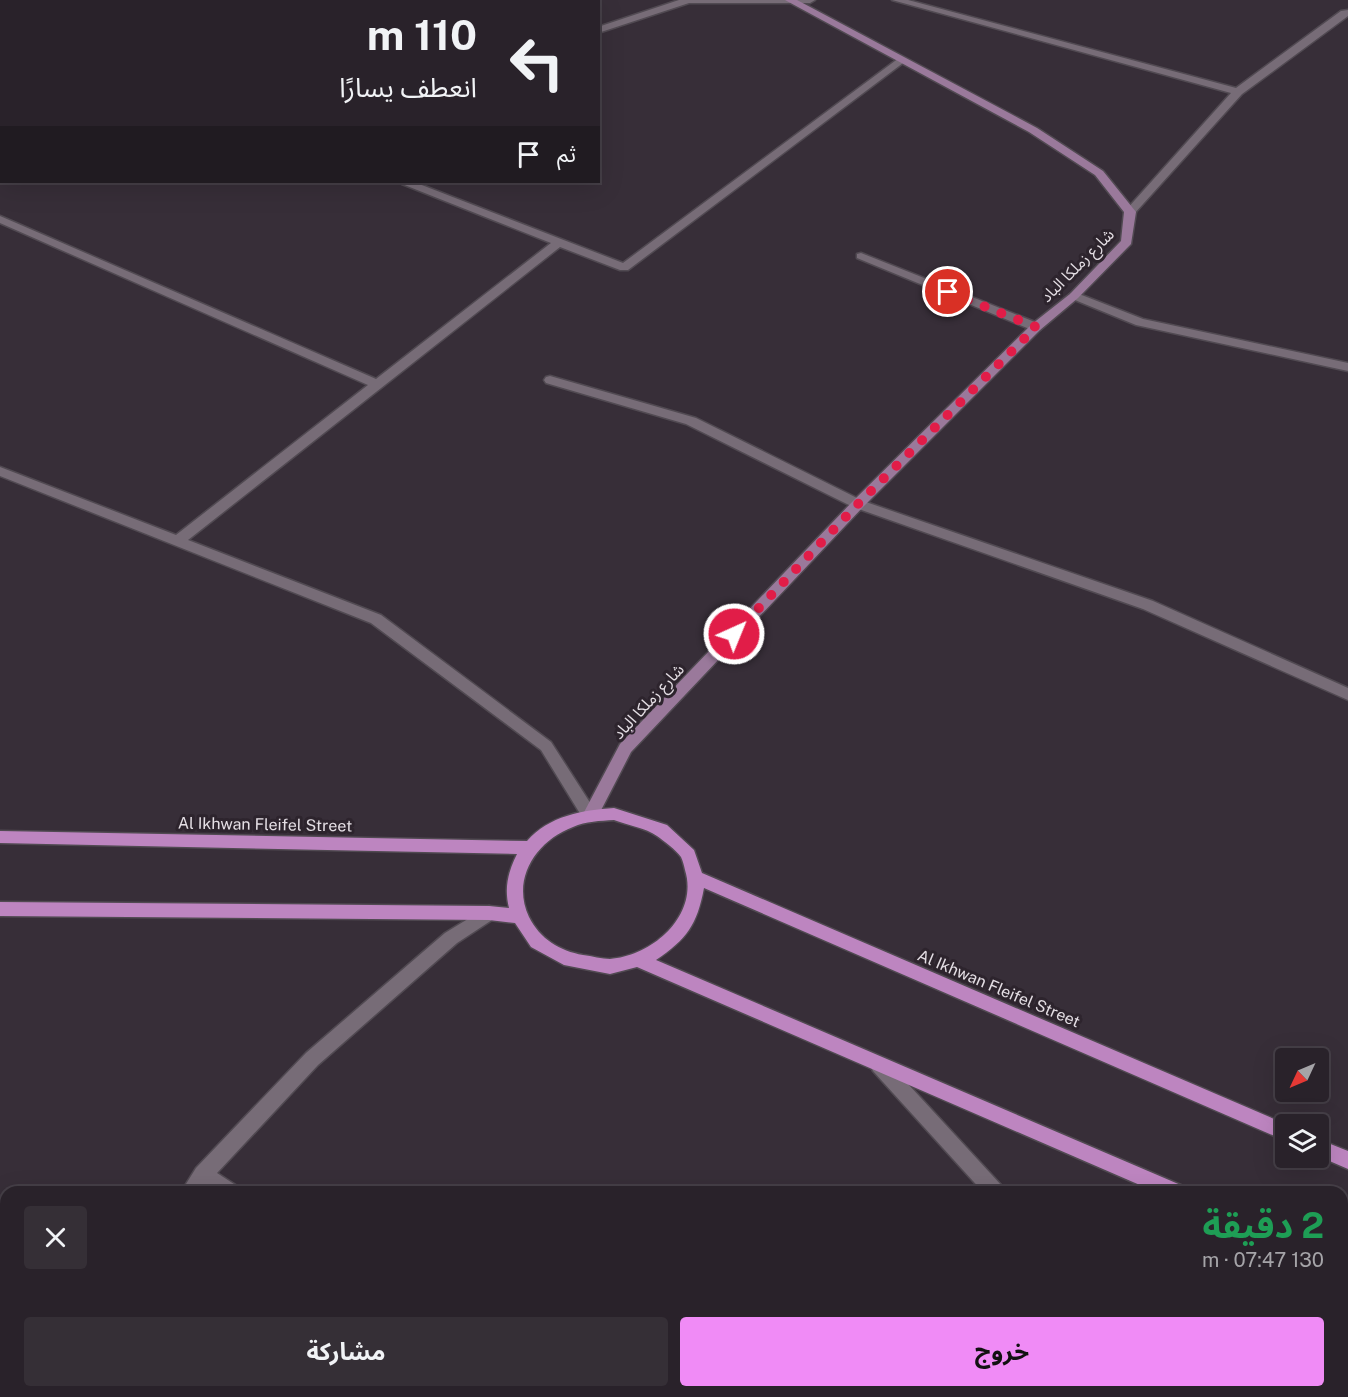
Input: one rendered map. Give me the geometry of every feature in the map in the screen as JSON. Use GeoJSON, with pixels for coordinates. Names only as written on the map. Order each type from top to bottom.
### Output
{"type":"FeatureCollection","features":[{"type":"Feature","properties":{"kind":"main road"},"geometry":{"type":"LineString","coordinates":[[614,814],[638,819],[660,828],[678,841],[691,859],[697,878],[697,903],[685,926],[666,946],[639,960],[610,965],[580,963],[553,953],[531,937],[518,916],[513,893],[517,870],[530,848],[546,833],[567,822],[590,816],[614,814]]}},
{"type":"Feature","properties":{"kind":"main road","name":"Al Ikhwan Fleifel Street"},"geometry":{"type":"LineString","coordinates":[[0,837],[530,848]]}},
{"type":"Feature","properties":{"kind":"main road","name":"Al Ikhwan Fleifel Street"},"geometry":{"type":"LineString","coordinates":[[697,878],[1275,1128]]}},
{"type":"Feature","properties":{"kind":"main road"},"geometry":{"type":"LineString","coordinates":[[0,909],[489,912],[518,916]]}},
{"type":"Feature","properties":{"kind":"main road"},"geometry":{"type":"LineString","coordinates":[[639,960],[1162,1186]]}},
{"type":"Feature","properties":{"kind":"main road"},"geometry":{"type":"LineString","coordinates":[[1329,1152],[1348,1160]]}},
{"type":"Feature","properties":{"kind":"street"},"geometry":{"type":"LineString","coordinates":[[600,29],[688,0],[810,0]]}},
{"type":"Feature","properties":{"kind":"street"},"geometry":{"type":"LineString","coordinates":[[897,0],[1238,92]]}},
{"type":"Feature","properties":{"kind":"street"},"geometry":{"type":"LineString","coordinates":[[791,1],[1033,130],[1099,173],[1130,212],[1238,92],[1344,13],[1348,13]]}},
{"type":"Feature","properties":{"kind":"street"},"geometry":{"type":"LineString","coordinates":[[409,183],[624,267],[902,60]]}},
{"type":"Feature","properties":{"kind":"street","name":"شارع زملكا الباد"},"geometry":{"type":"LineString","coordinates":[[590,816],[625,748],[858,504],[1036,327],[1074,296],[1127,242],[1130,212]]}},
{"type":"Feature","properties":{"kind":"street"},"geometry":{"type":"LineString","coordinates":[[0,219],[377,384]]}},
{"type":"Feature","properties":{"kind":"street"},"geometry":{"type":"LineString","coordinates":[[177,541],[559,242]]}},
{"type":"Feature","properties":{"kind":"street"},"geometry":{"type":"LineString","coordinates":[[861,256],[1036,327]]}},
{"type":"Feature","properties":{"kind":"street"},"geometry":{"type":"LineString","coordinates":[[1074,296],[1140,322],[1348,367]]}},
{"type":"Feature","properties":{"kind":"street"},"geometry":{"type":"LineString","coordinates":[[550,380],[691,421],[858,504],[1148,604],[1348,693]]}},
{"type":"Feature","properties":{"kind":"street"},"geometry":{"type":"LineString","coordinates":[[0,471],[375,620],[546,746],[590,816]]}},
{"type":"Feature","properties":{"kind":"street"},"geometry":{"type":"LineString","coordinates":[[194,1186],[312,1059],[451,938],[489,912]]}},
{"type":"Feature","properties":{"kind":"street"},"geometry":{"type":"LineString","coordinates":[[879,1065],[989,1186]]}},
{"type":"Feature","properties":{"kind":"street"},"geometry":{"type":"LineString","coordinates":[[203,1174],[221,1186]]}},
{"type":"Feature","properties":{"kind":"route"},"geometry":{"type":"LineString","coordinates":[[734,634],[858,504],[1036,327],[948,292]]}}]}
